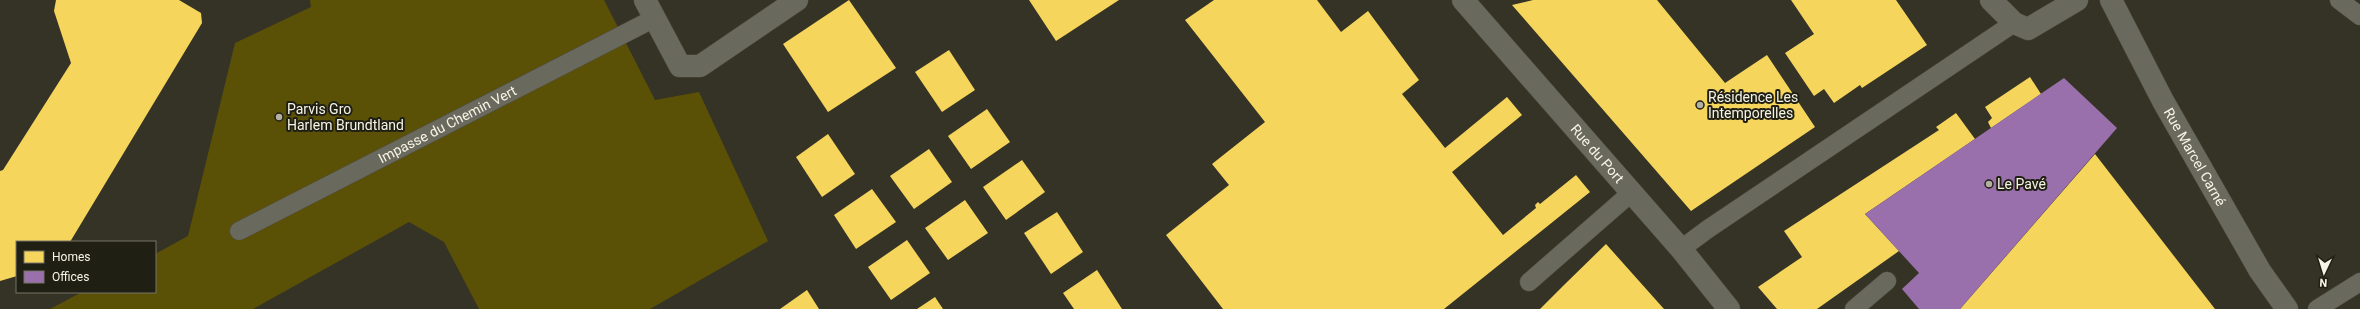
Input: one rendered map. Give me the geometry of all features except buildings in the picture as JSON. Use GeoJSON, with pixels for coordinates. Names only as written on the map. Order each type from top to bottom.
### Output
{"type":"FeatureCollection","features":[{"type":"Feature","properties":{"kind":"street"},"geometry":{"type":"LineString","coordinates":[[650,9],[680,66],[700,66],[797,0]]}},
{"type":"Feature","properties":{"kind":"street","name":"Rue du Port"},"geometry":{"type":"LineString","coordinates":[[1463,0],[1681,249],[1729,309]]}},
{"type":"Feature","properties":{"kind":"street"},"geometry":{"type":"LineString","coordinates":[[1991,0],[2014,23],[2028,29],[2077,0]]}},
{"type":"Feature","properties":{"kind":"street","name":"Rue Marcel Carné"},"geometry":{"type":"LineString","coordinates":[[2111,0],[2167,108],[2260,271],[2287,309]]}},
{"type":"Feature","properties":{"kind":"lane"},"geometry":{"type":"LineString","coordinates":[[2339,0],[2360,16]]}},
{"type":"Feature","properties":{"kind":"lane","name":"Impasse du Chemin Vert"},"geometry":{"type":"LineString","coordinates":[[239,231],[650,9]]}},
{"type":"Feature","properties":{"kind":"lane"},"geometry":{"type":"LineString","coordinates":[[1681,249],[1708,229],[2014,23]]}},
{"type":"Feature","properties":{"kind":"lane"},"geometry":{"type":"LineString","coordinates":[[1529,282],[1631,193]]}},
{"type":"Feature","properties":{"kind":"lane"},"geometry":{"type":"LineString","coordinates":[[1854,309],[1887,281]]}},
{"type":"Feature","properties":{"kind":"lane"},"geometry":{"type":"LineString","coordinates":[[2318,309],[2360,282]]}},
{"type":"Feature","properties":{"kind":"shaded area"},"geometry":{"type":"Polygon","coordinates":[[[310,0],[604,0],[655,100],[699,92],[768,241],[650,309],[479,309],[444,242],[409,222],[253,309],[50,309],[80,293],[156,293],[156,253],[188,236],[235,43],[311,7],[310,0]]]}},
{"type":"Feature","properties":{"kind":"place","name":"Résidence Les Intemporelles"},"geometry":{"type":"Point","coordinates":[1700,105]}},
{"type":"Feature","properties":{"kind":"place","name":"Parvis Gro Harlem Brundtland"},"geometry":{"type":"Point","coordinates":[279,117]}},
{"type":"Feature","properties":{"kind":"place","name":"Le Pavé"},"geometry":{"type":"Point","coordinates":[1989,184]}}]}
